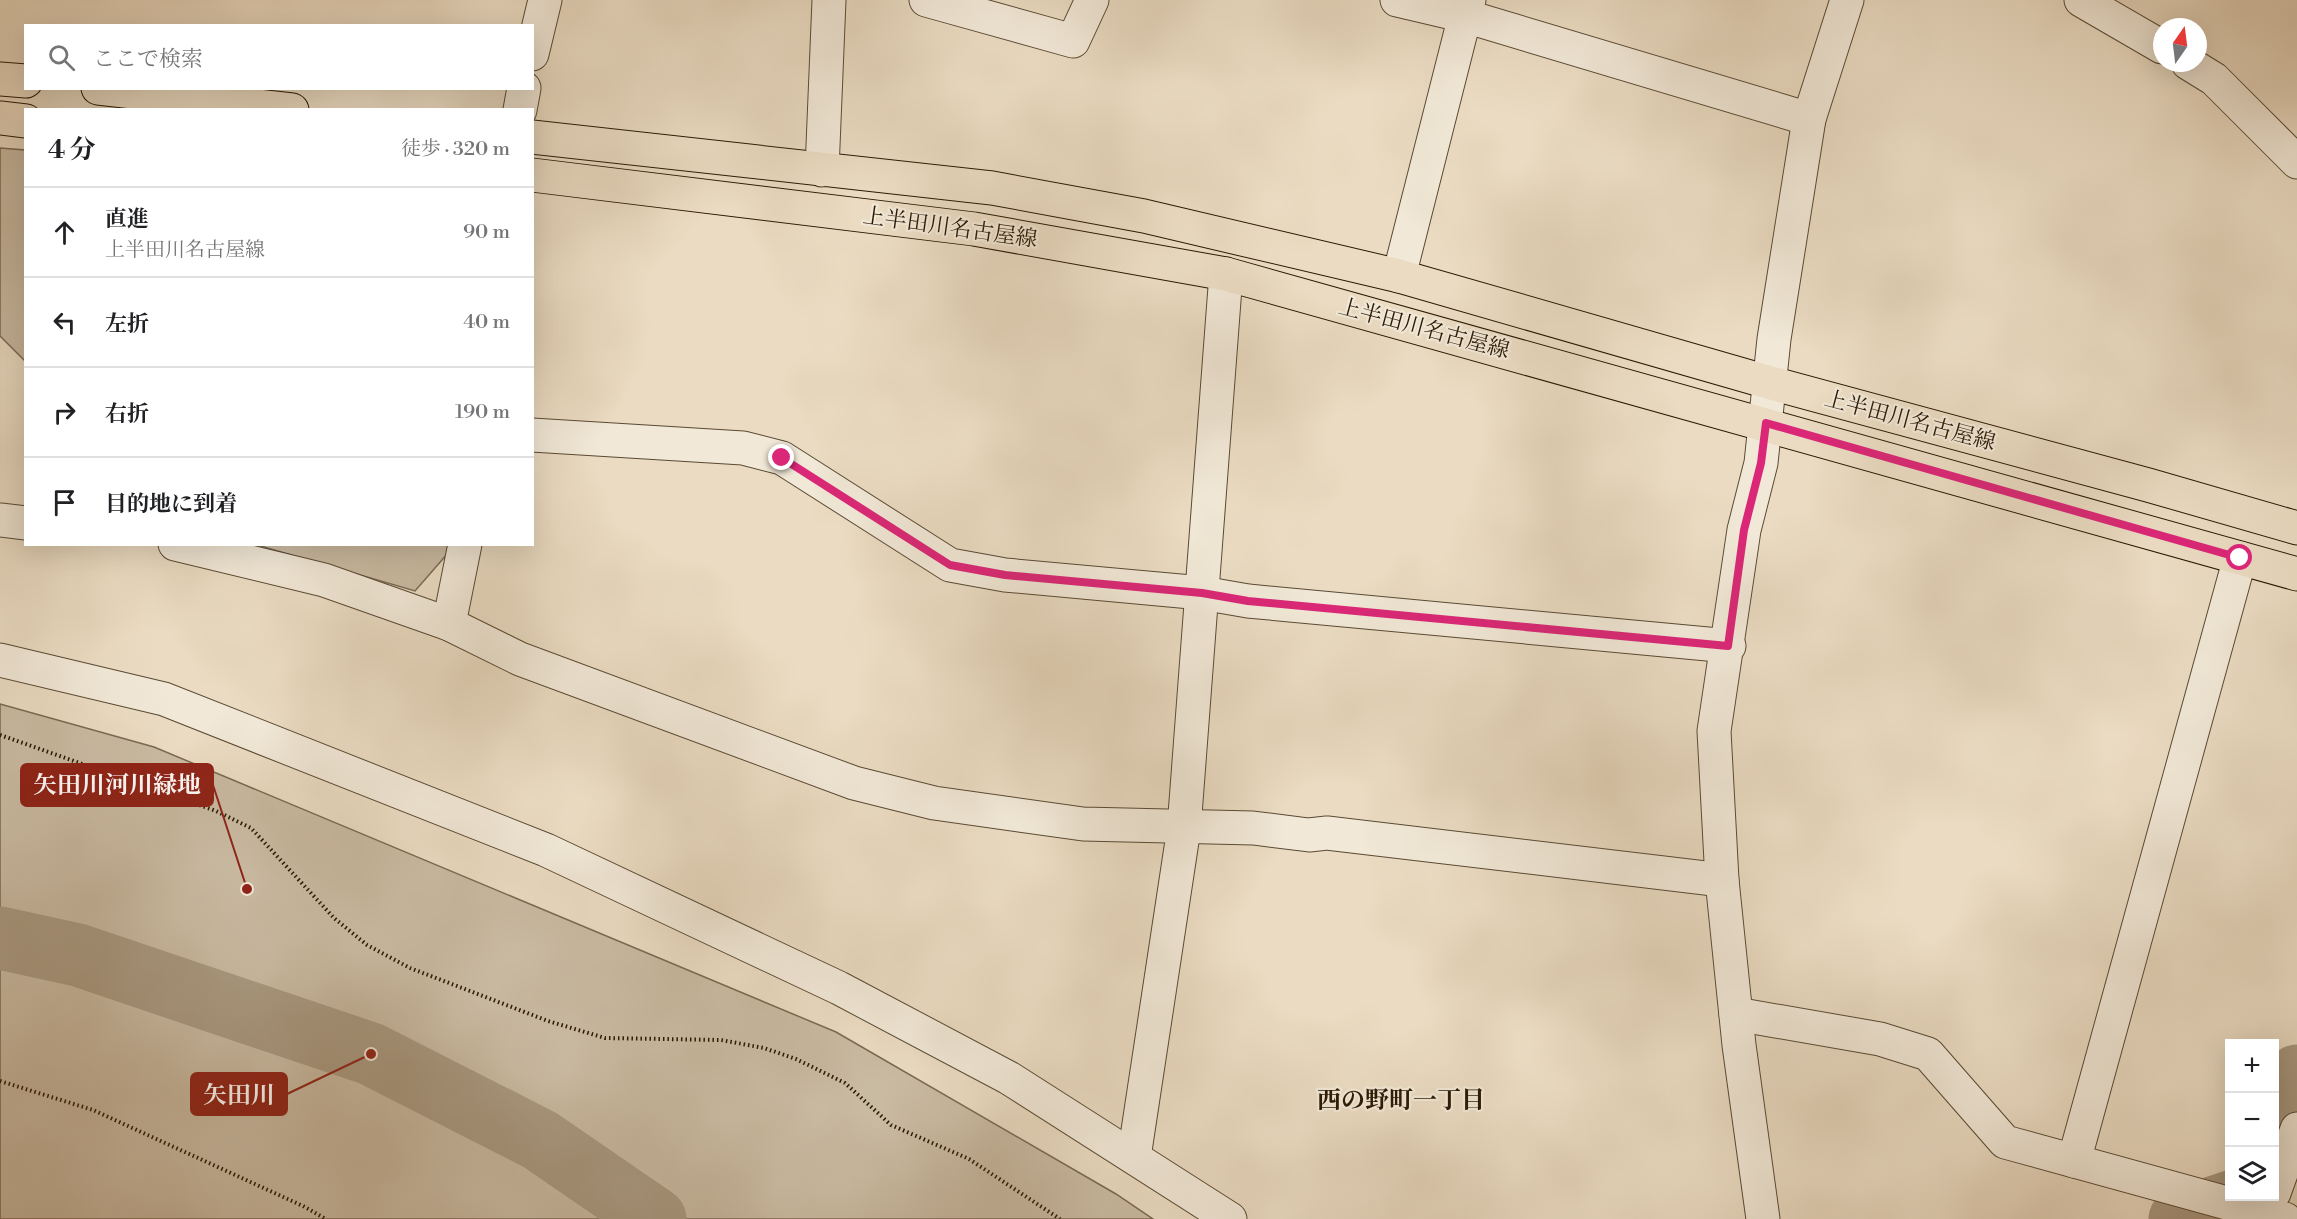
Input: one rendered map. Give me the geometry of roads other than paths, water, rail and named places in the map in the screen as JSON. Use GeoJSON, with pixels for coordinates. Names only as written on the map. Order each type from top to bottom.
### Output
{"type":"FeatureCollection","features":[{"type":"Feature","properties":{"kind":"main road"},"geometry":{"type":"LineString","coordinates":[[0,79],[24,81]]}},
{"type":"Feature","properties":{"kind":"main road"},"geometry":{"type":"LineString","coordinates":[[116,90],[274,108]]}},
{"type":"Feature","properties":{"kind":"main road"},"geometry":{"type":"LineString","coordinates":[[0,118],[24,121]]}},
{"type":"Feature","properties":{"kind":"main road","name":"上半田川名古屋線"},"geometry":{"type":"LineString","coordinates":[[534,137],[993,188],[1144,216],[1400,276],[1771,384],[2137,482],[2297,528]]}},
{"type":"Feature","properties":{"kind":"main road","name":"上半田川名古屋線"},"geometry":{"type":"LineString","coordinates":[[534,176],[974,229],[1226,274],[1766,423],[2297,574]]}},
{"type":"Feature","properties":{"kind":"street"},"geometry":{"type":"LineString","coordinates":[[534,46],[545,0]]}},
{"type":"Feature","properties":{"kind":"street"},"geometry":{"type":"LineString","coordinates":[[822,170],[829,0]]}},
{"type":"Feature","properties":{"kind":"street"},"geometry":{"type":"LineString","coordinates":[[926,0],[1073,41],[1092,0]]}},
{"type":"Feature","properties":{"kind":"street"},"geometry":{"type":"LineString","coordinates":[[1397,0],[1467,8],[1809,119]]}},
{"type":"Feature","properties":{"kind":"street"},"geometry":{"type":"LineString","coordinates":[[1763,1219],[1736,1014],[1722,880],[1714,731],[1744,530],[1761,463],[1774,339],[1809,119],[1847,0]]}},
{"type":"Feature","properties":{"kind":"street"},"geometry":{"type":"LineString","coordinates":[[2081,0],[2153,42]]}},
{"type":"Feature","properties":{"kind":"street"},"geometry":{"type":"LineString","coordinates":[[1400,276],[1467,8]]}},
{"type":"Feature","properties":{"kind":"street"},"geometry":{"type":"LineString","coordinates":[[2203,72],[2214,79],[2297,162]]}},
{"type":"Feature","properties":{"kind":"street"},"geometry":{"type":"LineString","coordinates":[[520,108],[524,90]]}},
{"type":"Feature","properties":{"kind":"street"},"geometry":{"type":"LineString","coordinates":[[1134,1157],[1184,828],[1226,274]]}},
{"type":"Feature","properties":{"kind":"street"},"geometry":{"type":"LineString","coordinates":[[534,435],[743,448],[782,458],[950,565],[1005,575],[1202,593],[1248,601],[1728,646]]}},
{"type":"Feature","properties":{"kind":"street"},"geometry":{"type":"LineString","coordinates":[[0,520],[24,523]]}},
{"type":"Feature","properties":{"kind":"street"},"geometry":{"type":"LineString","coordinates":[[183,546],[324,580],[449,624],[520,659],[854,783],[934,804],[1083,824],[1253,828],[1309,835],[1327,833],[1722,880]]}},
{"type":"Feature","properties":{"kind":"street"},"geometry":{"type":"LineString","coordinates":[[449,624],[465,546]]}},
{"type":"Feature","properties":{"kind":"street"},"geometry":{"type":"LineString","coordinates":[[2074,1161],[2240,558]]}},
{"type":"Feature","properties":{"kind":"street"},"geometry":{"type":"LineString","coordinates":[[0,660],[164,699],[546,850],[839,988],[1009,1078],[1230,1219]]}},
{"type":"Feature","properties":{"kind":"street"},"geometry":{"type":"LineString","coordinates":[[1736,1014],[1880,1039],[1928,1054],[2005,1142],[2214,1198],[2268,1208],[2297,1129]]}},
{"type":"Feature","properties":{"kind":"waterway"},"geometry":{"type":"LineString","coordinates":[[0,938],[78,955],[371,1054],[540,1140],[655,1219]]}},
{"type":"Feature","properties":{"kind":"waterway"},"geometry":{"type":"LineString","coordinates":[[2277,1147],[2297,1076]]}},
{"type":"Feature","properties":{"kind":"waterway"},"geometry":{"type":"LineString","coordinates":[[2180,1219],[2234,1201]]}},
{"type":"Feature","properties":{"kind":"place","name":"矢田川河川緑地"},"geometry":{"type":"Point","coordinates":[247,889]}},
{"type":"Feature","properties":{"kind":"place","name":"矢田川"},"geometry":{"type":"Point","coordinates":[371,1054]}},
{"type":"Feature","properties":{"kind":"district","name":"西の野町一丁目"},"geometry":{"type":"Point","coordinates":[1401,1101]}}]}
